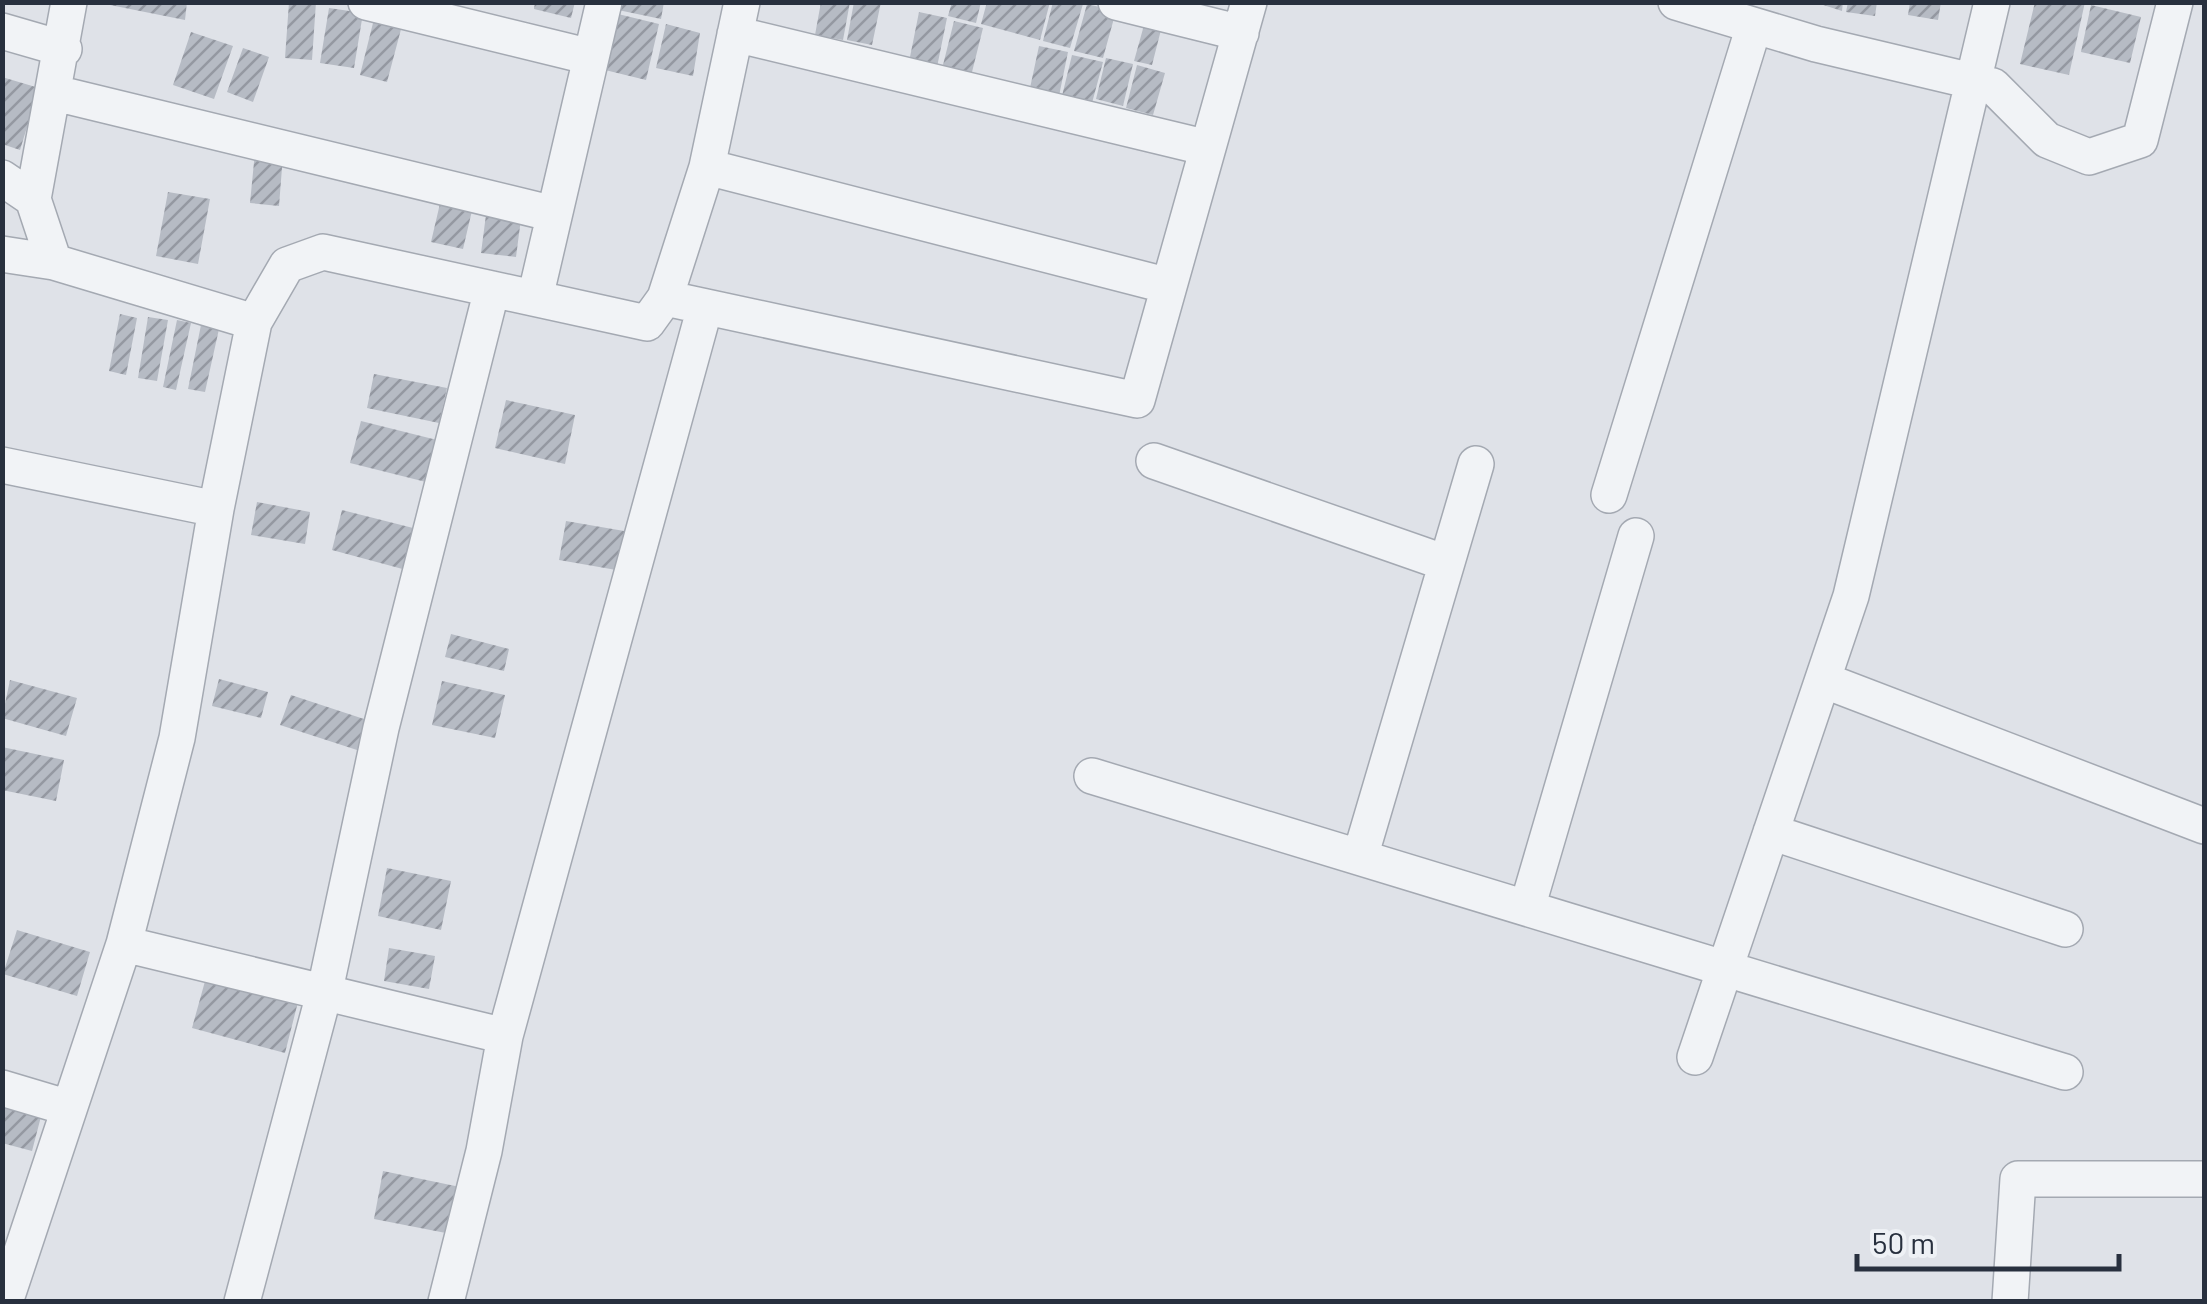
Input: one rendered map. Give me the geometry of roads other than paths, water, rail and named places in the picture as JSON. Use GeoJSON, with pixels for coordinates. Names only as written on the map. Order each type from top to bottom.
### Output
{"type":"FeatureCollection","features":[{"type":"Feature","properties":{"kind":"street"},"geometry":{"type":"LineString","coordinates":[[54,262],[33,199],[64,50],[69,2]]}},
{"type":"Feature","properties":{"kind":"street"},"geometry":{"type":"LineString","coordinates":[[366,2],[591,57]]}},
{"type":"Feature","properties":{"kind":"street"},"geometry":{"type":"LineString","coordinates":[[534,298],[604,2]]}},
{"type":"Feature","properties":{"kind":"street"},"geometry":{"type":"LineString","coordinates":[[664,298],[1137,400],[1245,18],[1116,2]]}},
{"type":"Feature","properties":{"kind":"street"},"geometry":{"type":"LineString","coordinates":[[1676,2],[1754,26],[1993,86],[2047,140],[2089,156],[2140,140],[2175,2]]}},
{"type":"Feature","properties":{"kind":"street"},"geometry":{"type":"LineString","coordinates":[[1695,1057],[1851,596],[1992,2]]}},
{"type":"Feature","properties":{"kind":"street"},"geometry":{"type":"LineString","coordinates":[[5,1302],[124,944],[178,738],[216,509],[254,322],[287,266],[323,252],[647,323],[664,298],[707,167],[739,18],[1208,148]]}},
{"type":"Feature","properties":{"kind":"street"},"geometry":{"type":"LineString","coordinates":[[1609,495],[1754,26]]}},
{"type":"Feature","properties":{"kind":"street"},"geometry":{"type":"LineString","coordinates":[[2,31],[64,50]]}},
{"type":"Feature","properties":{"kind":"street"},"geometry":{"type":"LineString","coordinates":[[54,94],[554,214]]}},
{"type":"Feature","properties":{"kind":"street"},"geometry":{"type":"LineString","coordinates":[[707,167],[1169,286]]}},
{"type":"Feature","properties":{"kind":"street"},"geometry":{"type":"LineString","coordinates":[[2,178],[33,199]]}},
{"type":"Feature","properties":{"kind":"street"},"geometry":{"type":"LineString","coordinates":[[2,254],[54,262],[254,322]]}},
{"type":"Feature","properties":{"kind":"street"},"geometry":{"type":"LineString","coordinates":[[242,1302],[325,990],[381,728],[492,289]]}},
{"type":"Feature","properties":{"kind":"street"},"geometry":{"type":"LineString","coordinates":[[446,1302],[484,1151],[505,1036],[705,307]]}},
{"type":"Feature","properties":{"kind":"street"},"geometry":{"type":"LineString","coordinates":[[1154,461],[1446,563]]}},
{"type":"Feature","properties":{"kind":"street"},"geometry":{"type":"LineString","coordinates":[[1360,858],[1476,464]]}},
{"type":"Feature","properties":{"kind":"street"},"geometry":{"type":"LineString","coordinates":[[2,465],[216,509]]}},
{"type":"Feature","properties":{"kind":"street"},"geometry":{"type":"LineString","coordinates":[[1527,908],[1636,536]]}},
{"type":"Feature","properties":{"kind":"street"},"geometry":{"type":"LineString","coordinates":[[1823,680],[2204,826]]}},
{"type":"Feature","properties":{"kind":"street"},"geometry":{"type":"LineString","coordinates":[[1092,776],[2066,1072]]}},
{"type":"Feature","properties":{"kind":"street"},"geometry":{"type":"LineString","coordinates":[[1771,832],[2066,929]]}},
{"type":"Feature","properties":{"kind":"street"},"geometry":{"type":"LineString","coordinates":[[124,944],[505,1036]]}},
{"type":"Feature","properties":{"kind":"street"},"geometry":{"type":"LineString","coordinates":[[2,1088],[69,1108]]}},
{"type":"Feature","properties":{"kind":"street"},"geometry":{"type":"LineString","coordinates":[[2010,1302],[2018,1179],[2204,1179]]}}]}
